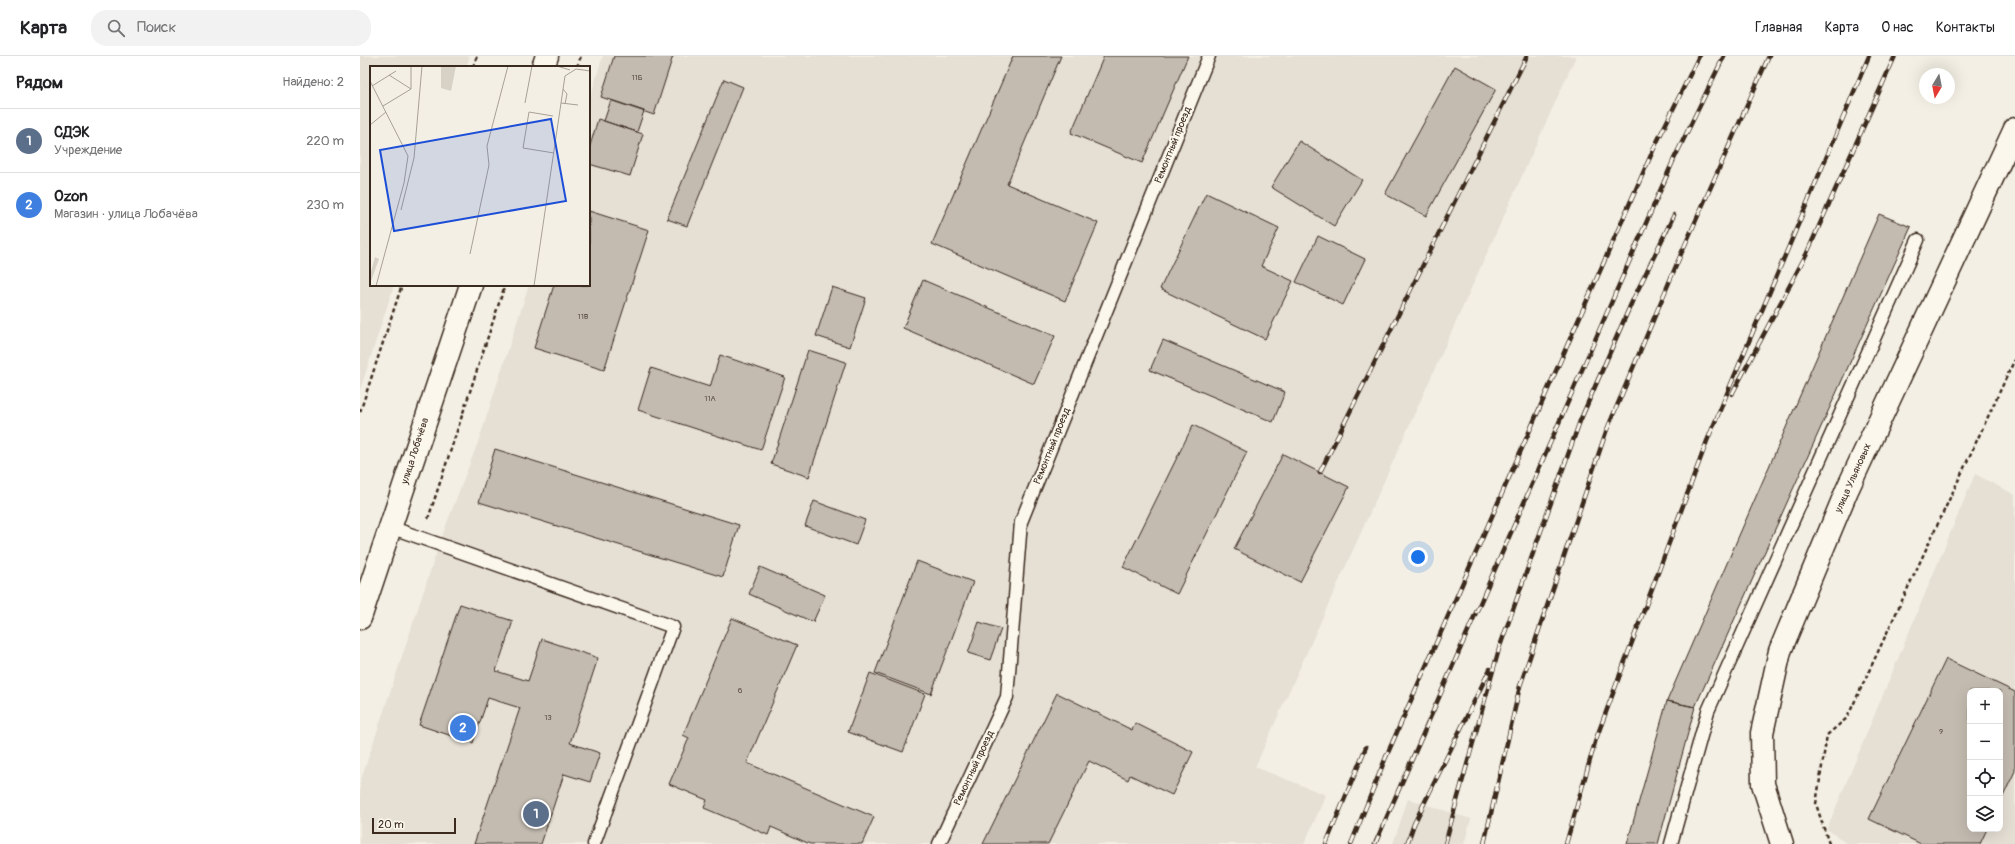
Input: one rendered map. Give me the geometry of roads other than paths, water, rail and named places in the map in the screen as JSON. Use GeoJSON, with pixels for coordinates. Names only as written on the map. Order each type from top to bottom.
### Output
{"type":"FeatureCollection","features":[{"type":"Feature","properties":{"kind":"street"},"geometry":{"type":"LineString","coordinates":[[543,66],[547,56]]}},
{"type":"Feature","properties":{"kind":"street","name":"улица Ульяновых"},"geometry":{"type":"LineString","coordinates":[[1782,844],[1763,784],[1762,733],[1780,651],[1847,490],[2015,129]]}},
{"type":"Feature","properties":{"kind":"street","name":"улица Лобачёва"},"geometry":{"type":"LineString","coordinates":[[360,618],[471,286]]}},
{"type":"Feature","properties":{"kind":"lane","name":"Ремонтный проезд"},"geometry":{"type":"LineString","coordinates":[[939,844],[1007,697],[1021,522],[1209,56]]}},
{"type":"Feature","properties":{"kind":"lane"},"geometry":{"type":"LineString","coordinates":[[1671,844],[1708,711],[1918,240]]}},
{"type":"Feature","properties":{"kind":"lane"},"geometry":{"type":"LineString","coordinates":[[390,527],[422,537],[673,627],[594,844]]}},
{"type":"Feature","properties":{"kind":"railway"},"geometry":{"type":"LineString","coordinates":[[1320,472],[1527,56]]}},
{"type":"Feature","properties":{"kind":"railway"},"geometry":{"type":"LineString","coordinates":[[1351,844],[1386,757],[1655,146],[1699,56]]}},
{"type":"Feature","properties":{"kind":"railway"},"geometry":{"type":"LineString","coordinates":[[1375,844],[1674,159],[1724,56]]}},
{"type":"Feature","properties":{"kind":"railway"},"geometry":{"type":"LineString","coordinates":[[1484,844],[1520,686],[1606,432],[1681,254],[1769,56]]}},
{"type":"Feature","properties":{"kind":"railway"},"geometry":{"type":"LineString","coordinates":[[1566,844],[1596,739],[1707,441],[1869,56]]}},
{"type":"Feature","properties":{"kind":"railway"},"geometry":{"type":"LineString","coordinates":[[1732,394],[1807,253],[1895,56]]}},
{"type":"Feature","properties":{"kind":"railway"},"geometry":{"type":"LineString","coordinates":[[1445,844],[1499,649],[1580,421],[1631,304],[1674,215]]}},
{"type":"Feature","properties":{"kind":"railway"},"geometry":{"type":"LineString","coordinates":[[1407,844],[1414,824],[1490,669]]}},
{"type":"Feature","properties":{"kind":"railway"},"geometry":{"type":"LineString","coordinates":[[1326,844],[1366,747]]}},
{"type":"Feature","properties":{"kind":"place","name":"Ozon"},"geometry":{"type":"Point","coordinates":[463,728]}},
{"type":"Feature","properties":{"kind":"place","name":"СДЭК"},"geometry":{"type":"Point","coordinates":[536,814]}}]}
